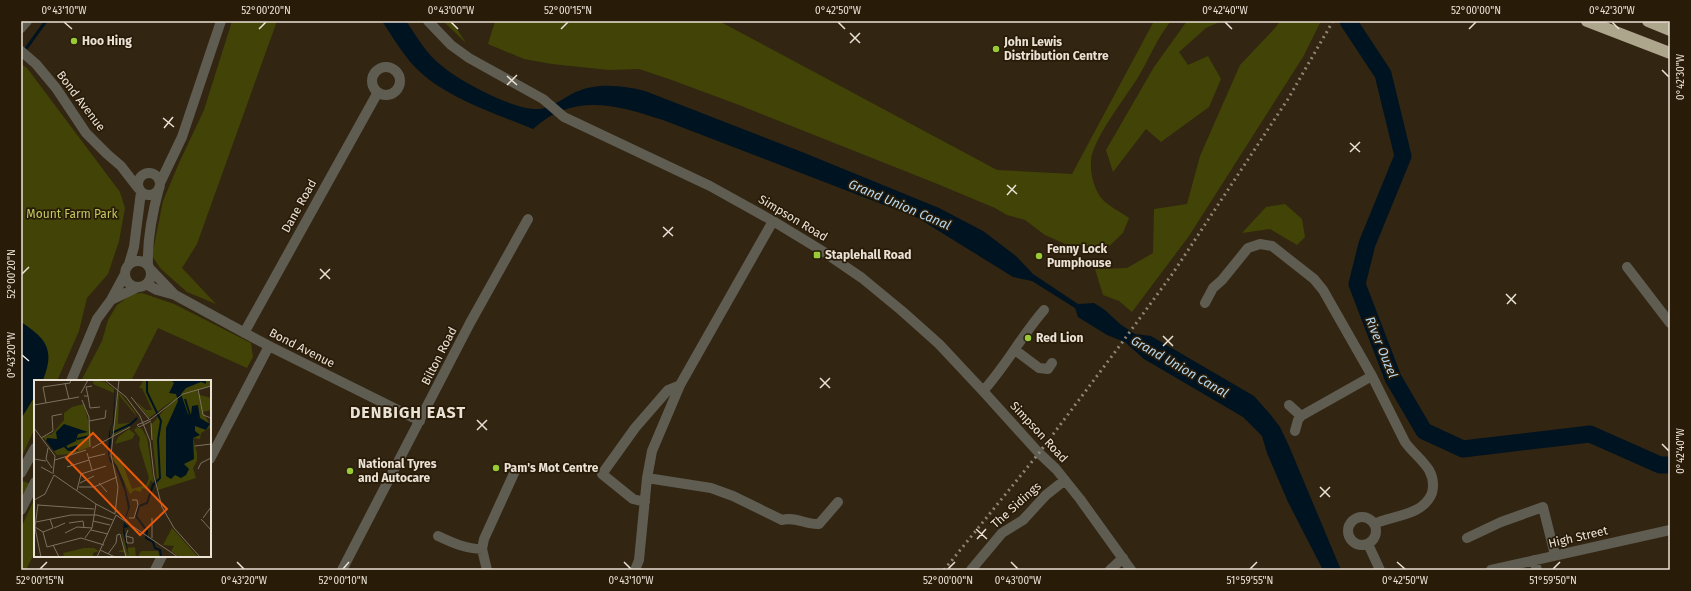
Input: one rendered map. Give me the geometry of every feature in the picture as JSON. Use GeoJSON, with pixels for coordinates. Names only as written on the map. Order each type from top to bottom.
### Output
{"type":"FeatureCollection","features":[{"type":"Feature","properties":{"kind":"highway"},"geometry":{"type":"LineString","coordinates":[[1587,21],[1670,53]]}},
{"type":"Feature","properties":{"kind":"highway"},"geometry":{"type":"LineString","coordinates":[[1648,21],[1670,30]]}},
{"type":"Feature","properties":{"kind":"street"},"geometry":{"type":"LineString","coordinates":[[21,28],[27,21]]}},
{"type":"Feature","properties":{"kind":"street"},"geometry":{"type":"LineString","coordinates":[[111,300],[142,286],[150,278],[147,247],[149,227],[159,186],[182,137],[222,21]]}},
{"type":"Feature","properties":{"kind":"street","name":"Simpson Road"},"geometry":{"type":"LineString","coordinates":[[428,21],[450,45],[469,58],[543,99],[564,117],[710,186],[773,220],[862,278],[939,344],[984,391],[1065,480],[1131,570]]}},
{"type":"Feature","properties":{"kind":"street","name":"Bond Avenue"},"geometry":{"type":"LineString","coordinates":[[23,52],[36,64],[56,88],[86,133],[106,154],[121,166],[140,190]]}},
{"type":"Feature","properties":{"kind":"street","name":"Dane Road"},"geometry":{"type":"LineString","coordinates":[[244,333],[378,92]]}},
{"type":"Feature","properties":{"kind":"street"},"geometry":{"type":"LineString","coordinates":[[71,380],[97,319],[111,300],[129,264],[134,246],[140,190],[138,182],[174,154]]}},
{"type":"Feature","properties":{"kind":"street","name":"Bond Avenue"},"geometry":{"type":"LineString","coordinates":[[121,166],[148,174]]}},
{"type":"Feature","properties":{"kind":"street"},"geometry":{"type":"LineString","coordinates":[[140,190],[151,195],[159,186],[158,178],[148,174]]}},
{"type":"Feature","properties":{"kind":"street","name":"Bilton Road"},"geometry":{"type":"LineString","coordinates":[[342,570],[470,323],[528,219]]}},
{"type":"Feature","properties":{"kind":"street"},"geometry":{"type":"LineString","coordinates":[[636,570],[639,560],[647,478],[652,451],[680,385],[773,220]]}},
{"type":"Feature","properties":{"kind":"street"},"geometry":{"type":"LineString","coordinates":[[1205,303],[1213,288],[1222,280],[1248,248],[1260,244],[1272,246],[1314,278],[1323,290],[1372,376],[1405,442],[1430,471],[1433,479],[1433,488],[1430,498],[1421,507],[1410,513],[1374,524]]}},
{"type":"Feature","properties":{"kind":"street"},"geometry":{"type":"LineString","coordinates":[[129,264],[140,261],[149,268]]}},
{"type":"Feature","properties":{"kind":"street"},"geometry":{"type":"LineString","coordinates":[[1627,267],[1670,323]]}},
{"type":"Feature","properties":{"kind":"street","name":"Bond Avenue"},"geometry":{"type":"LineString","coordinates":[[149,268],[175,295]]}},
{"type":"Feature","properties":{"kind":"street"},"geometry":{"type":"LineString","coordinates":[[124,276],[128,283],[142,286]]}},
{"type":"Feature","properties":{"kind":"street","name":"Bond Avenue"},"geometry":{"type":"LineString","coordinates":[[142,286],[175,295],[269,346],[420,421]]}},
{"type":"Feature","properties":{"kind":"street"},"geometry":{"type":"LineString","coordinates":[[984,391],[1015,350],[1030,326],[1044,310]]}},
{"type":"Feature","properties":{"kind":"street"},"geometry":{"type":"LineString","coordinates":[[211,457],[269,346]]}},
{"type":"Feature","properties":{"kind":"street"},"geometry":{"type":"LineString","coordinates":[[1015,350],[1039,368],[1048,369],[1052,363]]}},
{"type":"Feature","properties":{"kind":"street"},"geometry":{"type":"LineString","coordinates":[[1295,431],[1298,420],[1301,416],[1372,376]]}},
{"type":"Feature","properties":{"kind":"street"},"geometry":{"type":"LineString","coordinates":[[645,502],[633,499],[602,474],[635,428],[668,390],[680,385]]}},
{"type":"Feature","properties":{"kind":"street"},"geometry":{"type":"LineString","coordinates":[[1289,405],[1301,416]]}},
{"type":"Feature","properties":{"kind":"street"},"geometry":{"type":"LineString","coordinates":[[21,472],[34,450]]}},
{"type":"Feature","properties":{"kind":"street"},"geometry":{"type":"LineString","coordinates":[[487,570],[482,549],[484,539],[515,471]]}},
{"type":"Feature","properties":{"kind":"street"},"geometry":{"type":"LineString","coordinates":[[647,478],[711,488],[733,496],[782,520],[790,518],[811,525],[820,524],[838,502]]}},
{"type":"Feature","properties":{"kind":"street","name":"The Sidings"},"geometry":{"type":"LineString","coordinates":[[971,570],[1002,533],[1022,520],[1046,495],[1065,480]]}},
{"type":"Feature","properties":{"kind":"street"},"geometry":{"type":"LineString","coordinates":[[21,510],[34,484]]}},
{"type":"Feature","properties":{"kind":"street"},"geometry":{"type":"LineString","coordinates":[[1467,538],[1501,522],[1543,507],[1555,555]]}},
{"type":"Feature","properties":{"kind":"street"},"geometry":{"type":"LineString","coordinates":[[1364,517],[1371,520],[1374,524],[1376,533],[1372,541],[1368,544],[1360,545],[1353,541],[1349,534],[1350,526],[1355,519],[1364,517]]}},
{"type":"Feature","properties":{"kind":"street","name":"High Street"},"geometry":{"type":"LineString","coordinates":[[1491,570],[1670,530]]}},
{"type":"Feature","properties":{"kind":"street"},"geometry":{"type":"LineString","coordinates":[[438,536],[461,546],[472,549],[482,549]]}},
{"type":"Feature","properties":{"kind":"street"},"geometry":{"type":"LineString","coordinates":[[1368,544],[1380,570]]}},
{"type":"Feature","properties":{"kind":"street"},"geometry":{"type":"LineString","coordinates":[[155,570],[162,557]]}},
{"type":"Feature","properties":{"kind":"street"},"geometry":{"type":"LineString","coordinates":[[1110,570],[1123,558]]}},
{"type":"Feature","properties":{"kind":"street"},"geometry":{"type":"LineString","coordinates":[[1534,560],[1537,570]]}},
{"type":"Feature","properties":{"kind":"green space"},"geometry":{"type":"Polygon","coordinates":[[[232,21],[277,21],[197,244],[182,268],[216,304],[187,292],[161,269],[152,256],[163,201],[204,110],[232,21]]]}},
{"type":"Feature","properties":{"kind":"green space"},"geometry":{"type":"Polygon","coordinates":[[[443,21],[452,21],[466,43],[443,21]]]}},
{"type":"Feature","properties":{"kind":"green space"},"geometry":{"type":"Polygon","coordinates":[[[495,21],[719,21],[997,170],[1072,174],[1154,21],[1171,21],[1161,35],[1137,79],[1103,131],[1093,152],[1091,161],[1092,176],[1099,195],[1107,204],[1129,218],[1123,233],[1104,251],[1088,246],[1065,244],[1045,235],[1025,220],[1007,215],[995,208],[935,183],[739,105],[639,69],[609,70],[552,64],[524,59],[488,44],[495,21]]]}},
{"type":"Feature","properties":{"kind":"green space"},"geometry":{"type":"Polygon","coordinates":[[[1187,21],[1222,21],[1206,28],[1179,52],[1188,65],[1208,56],[1221,79],[1209,107],[1161,142],[1146,129],[1113,172],[1106,150],[1154,67],[1187,21]]]}},
{"type":"Feature","properties":{"kind":"green space"},"geometry":{"type":"Polygon","coordinates":[[[1280,21],[1321,21],[1303,57],[1189,236],[1132,312],[1119,301],[1103,295],[1095,269],[1127,268],[1153,253],[1154,209],[1187,204],[1200,156],[1240,65],[1280,21]]]}},
{"type":"Feature","properties":{"kind":"green space","name":"Mount Farm Park"},"geometry":{"type":"Polygon","coordinates":[[[21,64],[27,68],[120,192],[125,208],[119,241],[108,274],[87,298],[79,331],[57,380],[34,380],[34,430],[21,458],[21,64]]]}},
{"type":"Feature","properties":{"kind":"green space"},"geometry":{"type":"Polygon","coordinates":[[[1285,204],[1302,219],[1305,237],[1297,245],[1270,229],[1242,233],[1266,207],[1285,204]]]}},
{"type":"Feature","properties":{"kind":"green space"},"geometry":{"type":"Polygon","coordinates":[[[142,293],[174,304],[251,343],[253,357],[247,368],[158,328],[132,380],[82,380],[102,341],[108,320],[117,305],[132,294],[142,293]]]}},
{"type":"Feature","properties":{"kind":"green space"},"geometry":{"type":"Polygon","coordinates":[[[23,481],[30,484],[21,500],[21,484],[23,481]]]}},
{"type":"Feature","properties":{"kind":"green space"},"geometry":{"type":"Polygon","coordinates":[[[34,500],[34,554],[26,570],[21,570],[21,528],[34,500]]]}},
{"type":"Feature","properties":{"kind":"water","name":"Grand Union Canal"},"geometry":{"type":"Polygon","coordinates":[[[382,21],[406,21],[427,51],[437,62],[451,73],[489,94],[517,105],[540,109],[552,105],[579,91],[597,86],[626,87],[645,91],[802,152],[939,208],[983,231],[1016,256],[1033,274],[1078,304],[1094,303],[1135,334],[1151,336],[1254,396],[1280,427],[1341,570],[1323,570],[1288,502],[1267,453],[1262,436],[1243,417],[1144,359],[1125,342],[1107,335],[1078,317],[1075,308],[1032,281],[1013,277],[918,218],[663,120],[612,106],[596,105],[580,106],[564,110],[548,117],[533,129],[502,117],[454,95],[439,87],[426,77],[405,56],[382,21]]]}},
{"type":"Feature","properties":{"kind":"water"},"geometry":{"type":"Polygon","coordinates":[[[21,322],[43,340],[48,353],[48,361],[47,370],[43,380],[34,380],[34,398],[21,419],[21,322]]]}},
{"type":"Feature","properties":{"kind":"waterway"},"geometry":{"type":"LineString","coordinates":[[25,50],[46,21]]}},
{"type":"Feature","properties":{"kind":"waterway","name":"River Ouzel"},"geometry":{"type":"LineString","coordinates":[[1348,21],[1383,74],[1403,156],[1367,244],[1357,284],[1393,378],[1424,431],[1463,449],[1590,434],[1660,465],[1670,465]]}},
{"type":"Feature","properties":{"kind":"railway"},"geometry":{"type":"LineString","coordinates":[[944,570],[1039,453],[1173,273],[1288,99],[1333,21]]}},
{"type":"Feature","properties":{"kind":"place","name":"Hoo Hing"},"geometry":{"type":"Point","coordinates":[74,41]}},
{"type":"Feature","properties":{"kind":"place","name":"John Lewis Distribution Centre"},"geometry":{"type":"Point","coordinates":[996,49]}},
{"type":"Feature","properties":{"kind":"place","name":"Staplehall Road"},"geometry":{"type":"Point","coordinates":[817,255]}},
{"type":"Feature","properties":{"kind":"place","name":"Fenny Lock Pumphouse"},"geometry":{"type":"Point","coordinates":[1039,256]}},
{"type":"Feature","properties":{"kind":"place","name":"Red Lion"},"geometry":{"type":"Point","coordinates":[1028,338]}},
{"type":"Feature","properties":{"kind":"place","name":"Pam's Mot Centre"},"geometry":{"type":"Point","coordinates":[496,468]}},
{"type":"Feature","properties":{"kind":"place","name":"National Tyres and Autocare"},"geometry":{"type":"Point","coordinates":[350,471]}},
{"type":"Feature","properties":{"kind":"district","name":"DENBIGH EAST"},"geometry":{"type":"Point","coordinates":[408,412]}}]}
